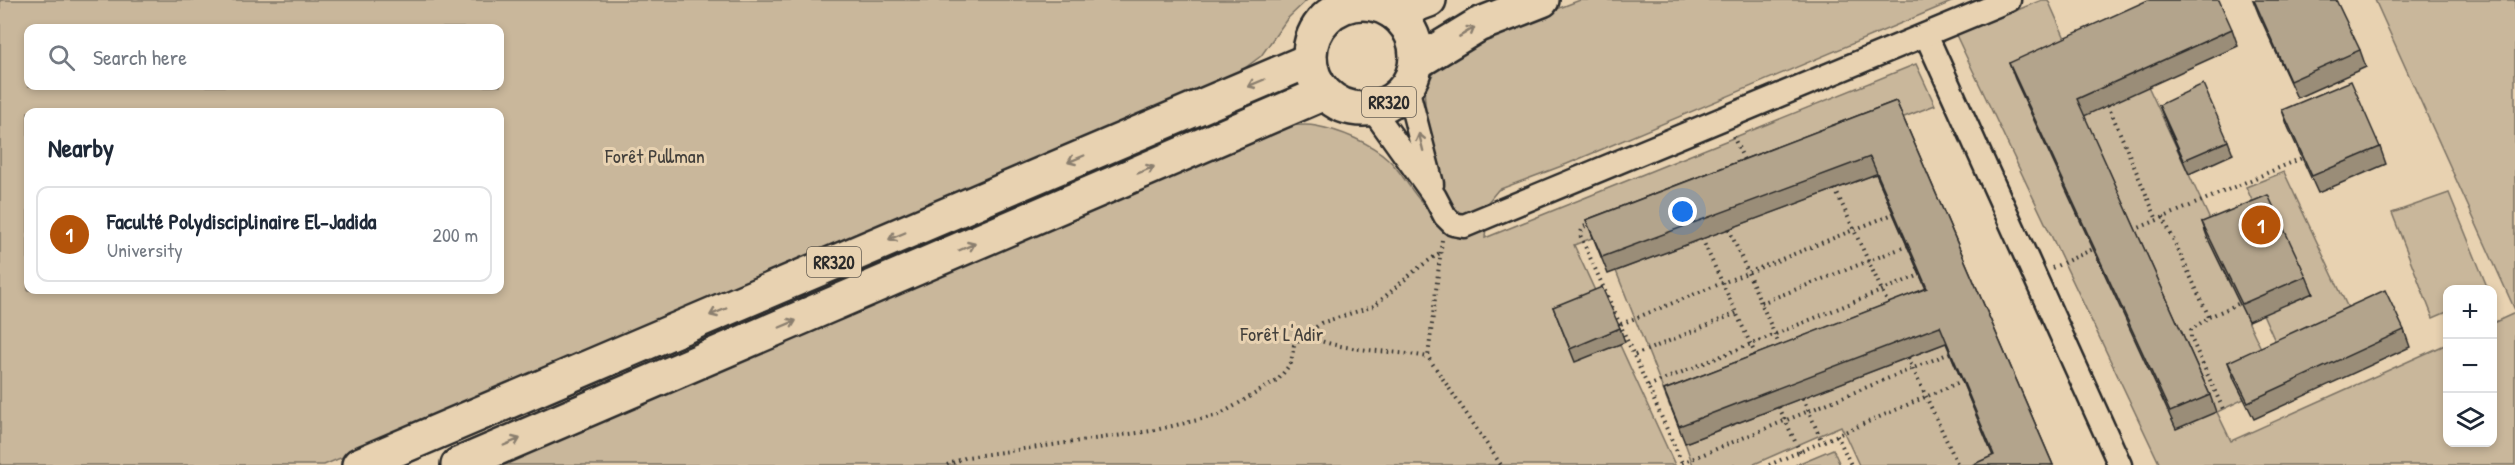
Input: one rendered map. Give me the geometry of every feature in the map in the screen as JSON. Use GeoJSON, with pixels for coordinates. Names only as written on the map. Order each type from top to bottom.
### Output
{"type":"FeatureCollection","features":[{"type":"Feature","properties":{"kind":"highway"},"geometry":{"type":"LineString","coordinates":[[1324,93],[1314,78],[1310,60],[1312,40],[1322,22],[1337,10],[1356,3],[1376,4],[1394,13],[1429,0]]}},
{"type":"Feature","properties":{"kind":"highway","name":"RR320"},"geometry":{"type":"LineString","coordinates":[[459,465],[1324,93],[1338,104],[1354,109],[1372,109],[1392,102],[1412,74],[1478,25],[1542,0]]}},
{"type":"Feature","properties":{"kind":"highway","name":"RR320"},"geometry":{"type":"LineString","coordinates":[[1394,13],[1408,26],[1415,43],[1412,74]]}},
{"type":"Feature","properties":{"kind":"highway","name":"RR320"},"geometry":{"type":"LineString","coordinates":[[359,465],[1310,60]]}},
{"type":"Feature","properties":{"kind":"street"},"geometry":{"type":"LineString","coordinates":[[1372,109],[1453,224],[1464,226],[2009,0]]}},
{"type":"Feature","properties":{"kind":"street"},"geometry":{"type":"LineString","coordinates":[[1926,35],[2120,465]]}},
{"type":"Feature","properties":{"kind":"street"},"geometry":{"type":"LineString","coordinates":[[1412,74],[1440,206]]}},
{"type":"Feature","properties":{"kind":"path"},"geometry":{"type":"LineString","coordinates":[[2108,105],[2157,220]]}},
{"type":"Feature","properties":{"kind":"path"},"geometry":{"type":"LineString","coordinates":[[1725,119],[1748,168]]}},
{"type":"Feature","properties":{"kind":"path"},"geometry":{"type":"LineString","coordinates":[[2134,230],[2302,158]]}},
{"type":"Feature","properties":{"kind":"path"},"geometry":{"type":"LineString","coordinates":[[1733,165],[1744,161]]}},
{"type":"Feature","properties":{"kind":"path"},"geometry":{"type":"LineString","coordinates":[[1835,189],[1890,310]]}},
{"type":"Feature","properties":{"kind":"path"},"geometry":{"type":"LineString","coordinates":[[1440,206],[1441,252],[1428,357],[1501,465]]}},
{"type":"Feature","properties":{"kind":"path"},"geometry":{"type":"LineString","coordinates":[[1621,324],[1893,214]]}},
{"type":"Feature","properties":{"kind":"path"},"geometry":{"type":"LineString","coordinates":[[2163,217],[2209,317]]}},
{"type":"Feature","properties":{"kind":"path"},"geometry":{"type":"LineString","coordinates":[[1594,222],[1583,227],[1580,235],[1682,464],[1950,353]]}},
{"type":"Feature","properties":{"kind":"path"},"geometry":{"type":"LineString","coordinates":[[1729,229],[1783,353]]}},
{"type":"Feature","properties":{"kind":"path"},"geometry":{"type":"LineString","coordinates":[[1702,239],[1759,362]]}},
{"type":"Feature","properties":{"kind":"path"},"geometry":{"type":"LineString","coordinates":[[1761,303],[1907,246]]}},
{"type":"Feature","properties":{"kind":"path"},"geometry":{"type":"LineString","coordinates":[[2035,276],[2093,249]]}},
{"type":"Feature","properties":{"kind":"path"},"geometry":{"type":"LineString","coordinates":[[947,465],[967,458],[1151,431],[1219,415],[1278,380],[1291,363],[1294,345],[1321,323],[1374,306],[1416,269],[1441,252]]}},
{"type":"Feature","properties":{"kind":"path"},"geometry":{"type":"LineString","coordinates":[[1648,386],[1920,275]]}},
{"type":"Feature","properties":{"kind":"path"},"geometry":{"type":"LineString","coordinates":[[2223,409],[2191,338],[2191,330],[2209,317],[2240,303]]}},
{"type":"Feature","properties":{"kind":"path"},"geometry":{"type":"LineString","coordinates":[[1635,355],[1737,313]]}},
{"type":"Feature","properties":{"kind":"path"},"geometry":{"type":"LineString","coordinates":[[1305,335],[1320,342],[1350,350],[1398,351],[1428,357]]}},
{"type":"Feature","properties":{"kind":"path"},"geometry":{"type":"LineString","coordinates":[[1908,358],[1958,465]]}},
{"type":"Feature","properties":{"kind":"path"},"geometry":{"type":"LineString","coordinates":[[1769,465],[1962,381]]}},
{"type":"Feature","properties":{"kind":"path"},"geometry":{"type":"LineString","coordinates":[[1803,398],[1822,442]]}},
{"type":"Feature","properties":{"kind":"path"},"geometry":{"type":"LineString","coordinates":[[1779,407],[1800,452]]}},
{"type":"Feature","properties":{"kind":"path"},"geometry":{"type":"LineString","coordinates":[[1837,435],[1851,465]]}},
{"type":"Feature","properties":{"kind":"green space","name":"Forêt Pullman"},"geometry":{"type":"Polygon","coordinates":[[[0,0],[1307,0],[1287,19],[1261,56],[1238,73],[1197,94],[324,465],[0,465],[0,0]]]}},
{"type":"Feature","properties":{"kind":"green space","name":"Forêt L'Adir"},"geometry":{"type":"Polygon","coordinates":[[[1580,0],[1956,0],[1567,164],[1498,190],[1488,202],[1485,238],[1916,64],[1935,105],[1574,245],[1675,465],[486,465],[1288,126],[1310,125],[1325,128],[1354,138],[1373,148],[1394,165],[1420,200],[1433,212],[1424,88],[1439,65],[1465,45],[1580,0]]]}},
{"type":"Feature","properties":{"kind":"green space"},"geometry":{"type":"Polygon","coordinates":[[[2042,0],[2048,0],[2072,54],[2148,86],[2217,235],[2248,321],[2268,363],[2234,379],[2244,399],[2217,412],[2231,441],[2443,346],[2443,447],[2497,447],[2497,321],[2515,313],[2515,465],[2160,465],[1956,35],[2042,0]]]}},
{"type":"Feature","properties":{"kind":"green space"},"geometry":{"type":"Polygon","coordinates":[[[2375,0],[2515,0],[2515,310],[2375,0]]]}},
{"type":"Feature","properties":{"kind":"green space"},"geometry":{"type":"Polygon","coordinates":[[[2284,172],[2355,323],[2282,357],[2263,314],[2260,218],[2246,187],[2284,172]]]}},
{"type":"Feature","properties":{"kind":"green space"},"geometry":{"type":"Polygon","coordinates":[[[1876,174],[1933,305],[1670,407],[1616,271],[1876,174]]]}},
{"type":"Feature","properties":{"kind":"green space"},"geometry":{"type":"Polygon","coordinates":[[[2449,193],[2486,285],[2443,285],[2443,314],[2433,318],[2392,213],[2449,193]]]}},
{"type":"Feature","properties":{"kind":"green space"},"geometry":{"type":"Polygon","coordinates":[[[1946,343],[1997,465],[1859,465],[1841,426],[1752,465],[1693,465],[1685,443],[1946,343]]]}},
{"type":"Feature","properties":{"kind":"green space"},"geometry":{"type":"Polygon","coordinates":[[[1833,449],[1840,465],[1795,465],[1833,449]]]}},
{"type":"Feature","properties":{"kind":"building"},"geometry":{"type":"Polygon","coordinates":[[[2148,0],[2219,0],[2232,29],[2077,99],[2210,395],[2170,412],[2009,63],[2148,0]]]}},
{"type":"Feature","properties":{"kind":"building"},"geometry":{"type":"Polygon","coordinates":[[[2254,0],[2336,0],[2360,50],[2290,81],[2254,0]]]}},
{"type":"Feature","properties":{"kind":"building"},"geometry":{"type":"Polygon","coordinates":[[[2351,81],[2380,147],[2312,176],[2282,110],[2351,81]]]}},
{"type":"Feature","properties":{"kind":"building"},"geometry":{"type":"Polygon","coordinates":[[[2203,84],[2228,141],[2184,160],[2159,105],[2203,84]]]}},
{"type":"Feature","properties":{"kind":"building"},"geometry":{"type":"Polygon","coordinates":[[[1896,101],[2053,465],[1972,465],[1994,455],[1940,326],[1679,426],[1664,390],[1927,288],[1870,157],[1602,257],[1586,220],[1896,101]]]}},
{"type":"Feature","properties":{"kind":"building"},"geometry":{"type":"Polygon","coordinates":[[[2268,195],[2306,276],[2242,304],[2202,222],[2268,195]]]}},
{"type":"Feature","properties":{"kind":"building"},"geometry":{"type":"Polygon","coordinates":[[[1602,287],[1620,328],[1570,349],[1553,307],[1602,287]]]}},
{"type":"Feature","properties":{"kind":"building"},"geometry":{"type":"Polygon","coordinates":[[[2385,290],[2404,330],[2248,402],[2228,362],[2385,290]]]}},
{"type":"Feature","properties":{"kind":"place","name":"Faculté Polydisciplinaire El-Jadida"},"geometry":{"type":"Point","coordinates":[2261,225]}}]}
